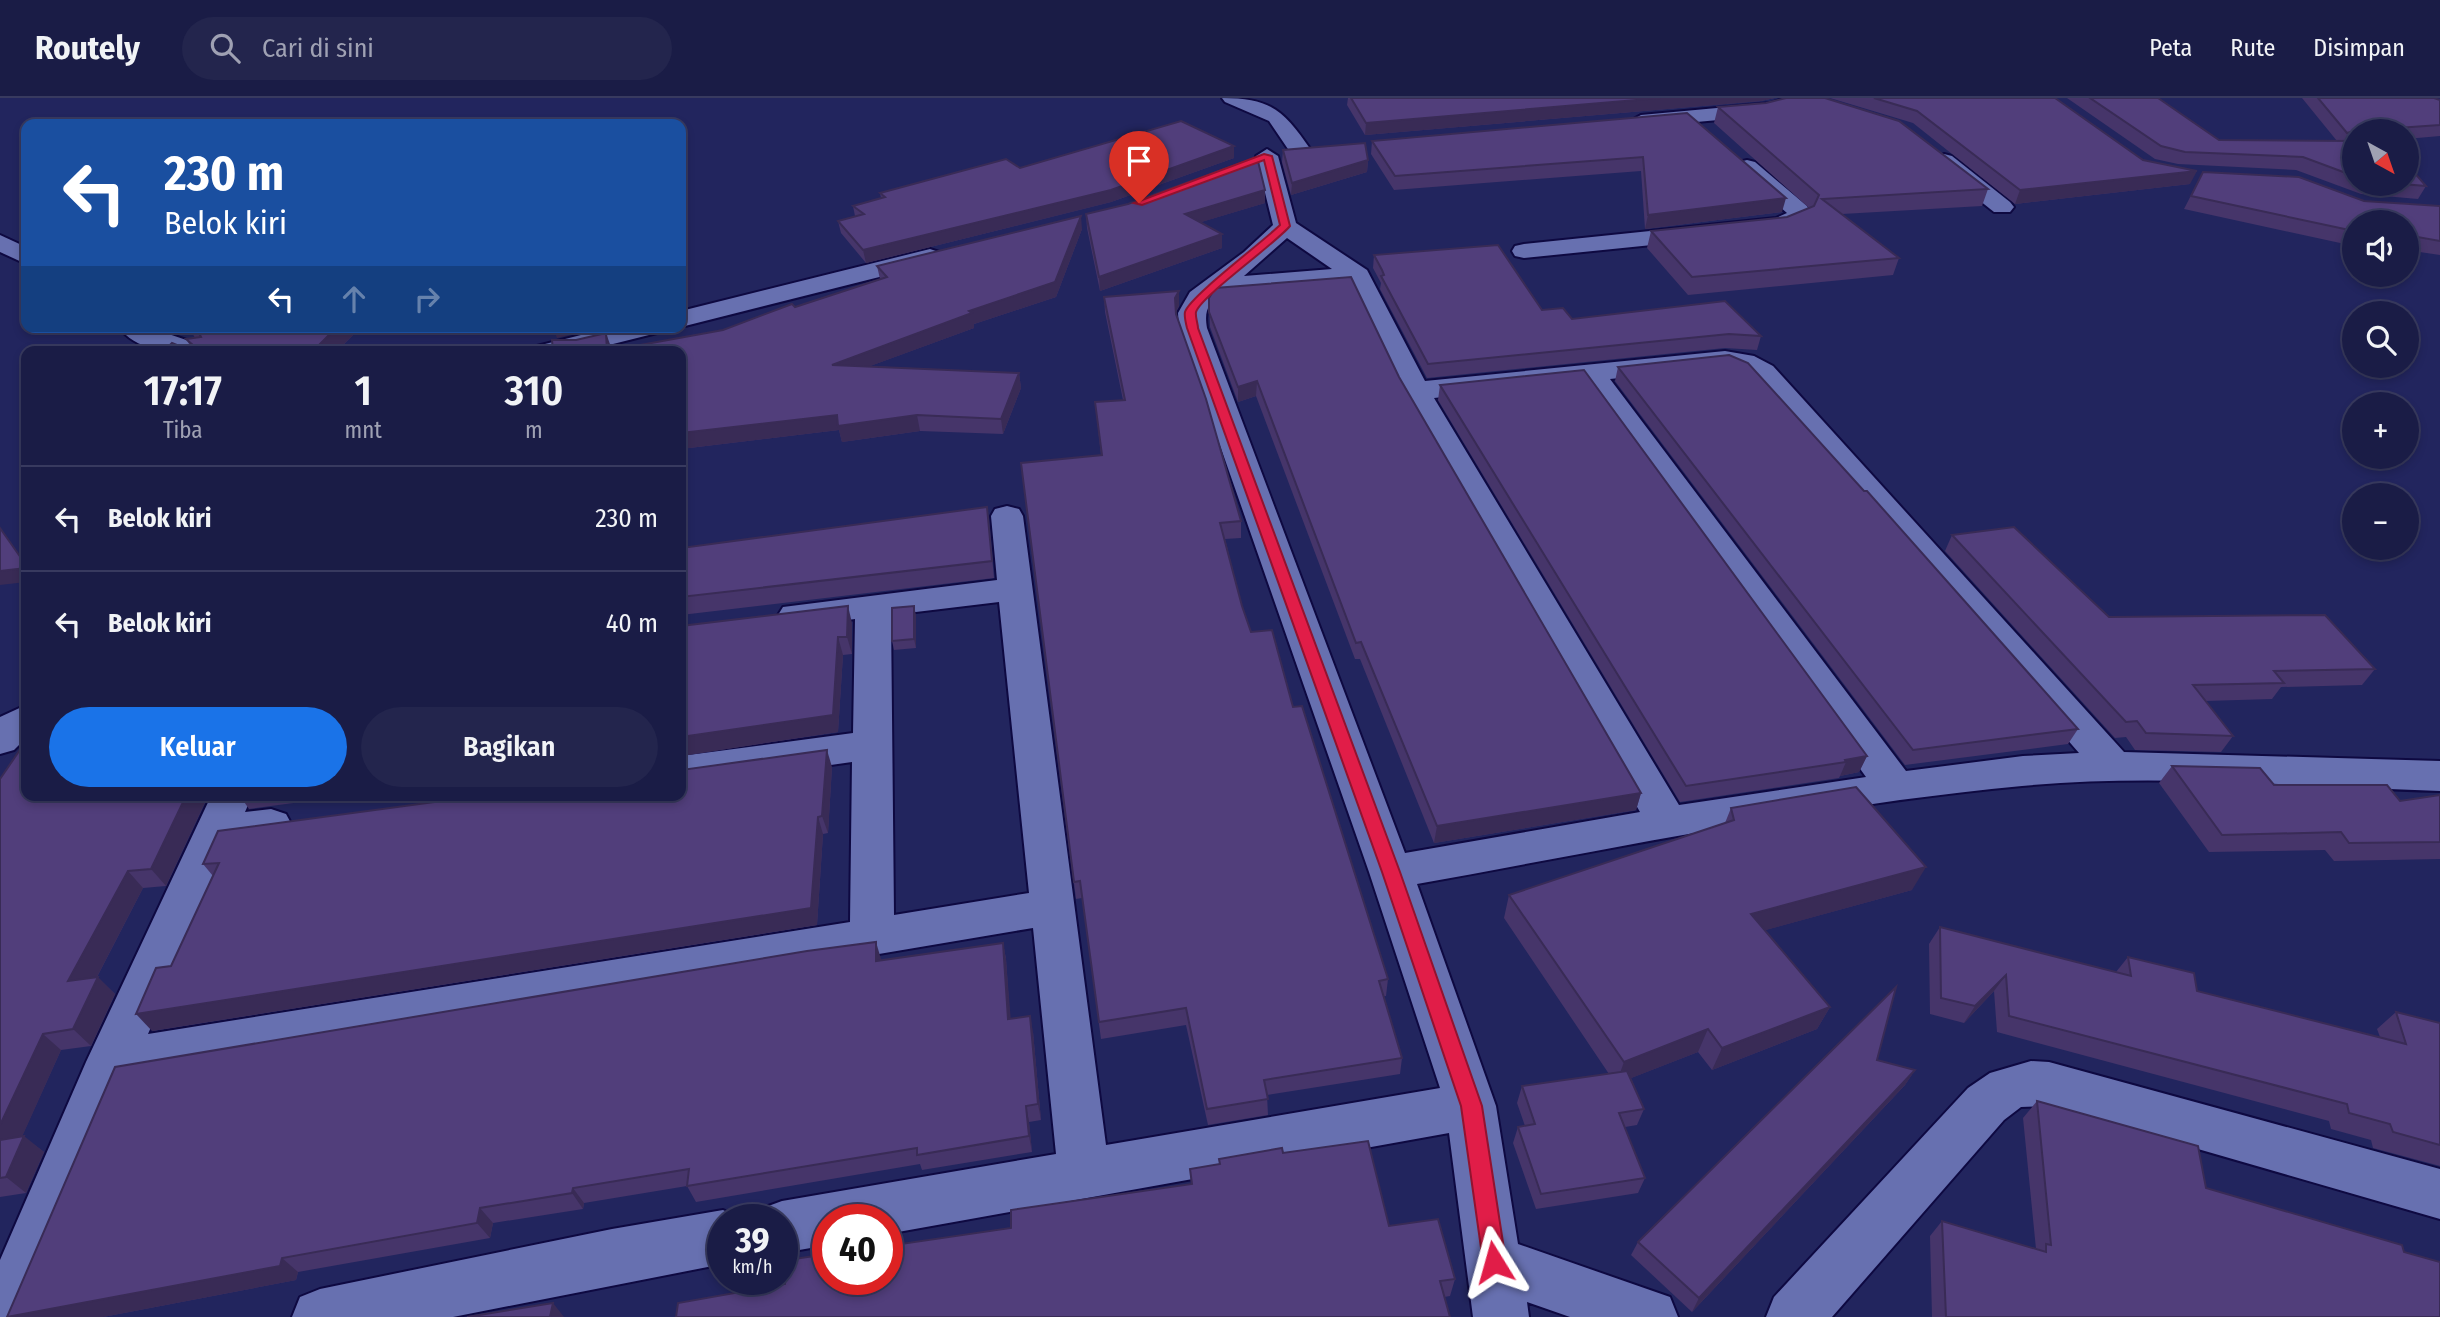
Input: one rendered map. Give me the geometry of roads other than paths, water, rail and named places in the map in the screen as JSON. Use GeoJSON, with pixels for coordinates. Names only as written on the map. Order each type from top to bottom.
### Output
{"type":"FeatureCollection","features":[{"type":"Feature","properties":{"kind":"street"},"geometry":{"type":"LineString","coordinates":[[1232,98],[1276,117],[1270,157],[1285,226],[1358,275],[1415,391],[1668,823]]}},
{"type":"Feature","properties":{"kind":"street"},"geometry":{"type":"LineString","coordinates":[[1623,122],[1774,109],[1804,98],[1830,107]]}},
{"type":"Feature","properties":{"kind":"street"},"geometry":{"type":"LineString","coordinates":[[1524,250],[1781,225],[1800,216],[1799,211],[1691,117]]}},
{"type":"Feature","properties":{"kind":"street"},"geometry":{"type":"LineString","coordinates":[[1270,157],[1327,147]]}},
{"type":"Feature","properties":{"kind":"street"},"geometry":{"type":"LineString","coordinates":[[1931,151],[2002,207]]}},
{"type":"Feature","properties":{"kind":"street"},"geometry":{"type":"LineString","coordinates":[[1285,226],[1253,257],[1210,286],[1191,313],[1193,328],[1391,872],[1471,1106],[1501,1317]]}},
{"type":"Feature","properties":{"kind":"street"},"geometry":{"type":"LineString","coordinates":[[0,242],[21,254]]}},
{"type":"Feature","properties":{"kind":"street"},"geometry":{"type":"LineString","coordinates":[[686,318],[954,252]]}},
{"type":"Feature","properties":{"kind":"street"},"geometry":{"type":"LineString","coordinates":[[1210,286],[1358,275]]}},
{"type":"Feature","properties":{"kind":"street"},"geometry":{"type":"LineString","coordinates":[[138,333],[176,346]]}},
{"type":"Feature","properties":{"kind":"street"},"geometry":{"type":"LineString","coordinates":[[571,346],[624,333]]}},
{"type":"Feature","properties":{"kind":"street"},"geometry":{"type":"LineString","coordinates":[[1415,391],[1725,359],[1744,362],[1763,372],[2113,766]]}},
{"type":"Feature","properties":{"kind":"street"},"geometry":{"type":"LineString","coordinates":[[1590,373],[1896,787]]}},
{"type":"Feature","properties":{"kind":"street"},"geometry":{"type":"LineString","coordinates":[[1007,516],[1084,1176]]}},
{"type":"Feature","properties":{"kind":"street"},"geometry":{"type":"LineString","coordinates":[[763,619],[1016,589]]}},
{"type":"Feature","properties":{"kind":"street"},"geometry":{"type":"LineString","coordinates":[[872,937],[873,606]]}},
{"type":"Feature","properties":{"kind":"street"},"geometry":{"type":"LineString","coordinates":[[0,740],[6,732],[21,722]]}},
{"type":"Feature","properties":{"kind":"street"},"geometry":{"type":"LineString","coordinates":[[686,770],[873,746]]}},
{"type":"Feature","properties":{"kind":"street"},"geometry":{"type":"LineString","coordinates":[[1391,872],[1668,823],[1896,787],[2023,771],[2113,766],[2440,776]]}},
{"type":"Feature","properties":{"kind":"street"},"geometry":{"type":"LineString","coordinates":[[4,1317],[111,1062],[224,814],[311,820]]}},
{"type":"Feature","properties":{"kind":"street"},"geometry":{"type":"LineString","coordinates":[[111,1062],[1054,907]]}},
{"type":"Feature","properties":{"kind":"street"},"geometry":{"type":"LineString","coordinates":[[1794,1317],[1986,1104],[2002,1090],[2023,1083],[2049,1084],[2440,1194]]}},
{"type":"Feature","properties":{"kind":"street"},"geometry":{"type":"LineString","coordinates":[[798,1224],[1471,1106]]}},
{"type":"Feature","properties":{"kind":"street"},"geometry":{"type":"LineString","coordinates":[[320,1317],[612,1256],[707,1240]]}},
{"type":"Feature","properties":{"kind":"street"},"geometry":{"type":"LineString","coordinates":[[1494,1262],[1650,1317]]}}]}
